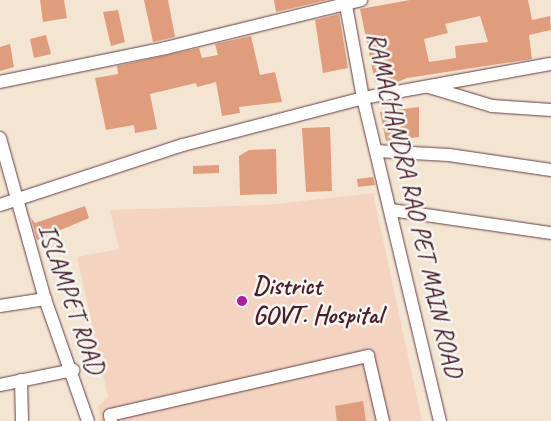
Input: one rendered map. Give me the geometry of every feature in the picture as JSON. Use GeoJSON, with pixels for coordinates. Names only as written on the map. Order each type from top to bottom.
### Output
{"type":"FeatureCollection","features":[{"type":"Feature","properties":{"kind":"street"},"geometry":{"type":"LineString","coordinates":[[0,82],[166,48],[345,2],[362,0]]}},
{"type":"Feature","properties":{"kind":"street","name":"RAMACHANDRA RAO PET MAIN ROAD"},"geometry":{"type":"LineString","coordinates":[[345,2],[363,98],[440,421]]}},
{"type":"Feature","properties":{"kind":"street"},"geometry":{"type":"LineString","coordinates":[[0,205],[183,145],[363,98],[551,64]]}},
{"type":"Feature","properties":{"kind":"street"},"geometry":{"type":"LineString","coordinates":[[427,87],[492,106],[551,110]]}},
{"type":"Feature","properties":{"kind":"street","name":"ISLAMPET ROAD"},"geometry":{"type":"LineString","coordinates":[[0,138],[15,200],[45,300],[73,370],[86,416]]}},
{"type":"Feature","properties":{"kind":"street"},"geometry":{"type":"LineString","coordinates":[[376,151],[449,155],[551,170]]}},
{"type":"Feature","properties":{"kind":"street"},"geometry":{"type":"LineString","coordinates":[[391,210],[551,233]]}},
{"type":"Feature","properties":{"kind":"street"},"geometry":{"type":"LineString","coordinates":[[0,306],[45,300]]}},
{"type":"Feature","properties":{"kind":"street"},"geometry":{"type":"LineString","coordinates":[[111,421],[110,415],[368,356],[383,421]]}},
{"type":"Feature","properties":{"kind":"street"},"geometry":{"type":"LineString","coordinates":[[0,385],[73,370]]}},
{"type":"Feature","properties":{"kind":"street"},"geometry":{"type":"LineString","coordinates":[[21,380],[22,421]]}},
{"type":"Feature","properties":{"kind":"shaded area","name":"District GOVT. Hospital"},"geometry":{"type":"Polygon","coordinates":[[[373,193],[422,421],[100,421],[98,406],[108,397],[77,257],[119,249],[110,210],[267,205],[373,193]]]}},
{"type":"Feature","properties":{"kind":"building"},"geometry":{"type":"Polygon","coordinates":[[[40,0],[64,0],[67,18],[43,22],[40,0]]]}},
{"type":"Feature","properties":{"kind":"building"},"geometry":{"type":"Polygon","coordinates":[[[144,0],[168,0],[175,37],[153,42],[144,0]]]}},
{"type":"Feature","properties":{"kind":"building"},"geometry":{"type":"Polygon","coordinates":[[[274,0],[327,0],[276,12],[274,0]]]}},
{"type":"Feature","properties":{"kind":"building"},"geometry":{"type":"Polygon","coordinates":[[[410,0],[528,0],[532,20],[550,16],[551,30],[529,35],[532,59],[407,78],[393,84],[392,79],[375,82],[360,9],[410,0]],[[480,16],[445,24],[448,33],[424,39],[429,62],[456,58],[455,46],[488,42],[480,16]]]}},
{"type":"Feature","properties":{"kind":"building"},"geometry":{"type":"Polygon","coordinates":[[[118,10],[125,42],[111,46],[103,12],[118,10]]]}},
{"type":"Feature","properties":{"kind":"building"},"geometry":{"type":"Polygon","coordinates":[[[339,14],[348,68],[323,73],[315,20],[339,14]]]}},
{"type":"Feature","properties":{"kind":"building"},"geometry":{"type":"Polygon","coordinates":[[[46,35],[51,54],[34,58],[30,39],[46,35]]]}},
{"type":"Feature","properties":{"kind":"building"},"geometry":{"type":"Polygon","coordinates":[[[251,36],[260,75],[275,72],[282,102],[239,107],[240,113],[222,116],[216,82],[197,87],[196,83],[150,94],[157,129],[135,133],[134,125],[106,130],[95,78],[118,74],[117,66],[199,48],[202,58],[218,55],[215,44],[251,36]]]}},
{"type":"Feature","properties":{"kind":"building"},"geometry":{"type":"Polygon","coordinates":[[[10,44],[14,67],[0,71],[0,47],[10,44]]]}},
{"type":"Feature","properties":{"kind":"building"},"geometry":{"type":"Polygon","coordinates":[[[419,107],[419,137],[386,141],[380,112],[419,107]]]}},
{"type":"Feature","properties":{"kind":"building"},"geometry":{"type":"Polygon","coordinates":[[[330,127],[332,191],[306,192],[302,128],[330,127]]]}},
{"type":"Feature","properties":{"kind":"building"},"geometry":{"type":"Polygon","coordinates":[[[276,149],[277,194],[240,195],[239,156],[249,150],[276,149]]]}},
{"type":"Feature","properties":{"kind":"building"},"geometry":{"type":"Polygon","coordinates":[[[219,165],[219,173],[193,174],[193,166],[219,165]]]}},
{"type":"Feature","properties":{"kind":"building"},"geometry":{"type":"Polygon","coordinates":[[[373,177],[375,185],[358,187],[357,179],[373,177]]]}},
{"type":"Feature","properties":{"kind":"building"},"geometry":{"type":"Polygon","coordinates":[[[85,206],[89,218],[37,240],[31,218],[35,223],[85,206]]]}},
{"type":"Feature","properties":{"kind":"building"},"geometry":{"type":"Polygon","coordinates":[[[363,401],[366,421],[337,421],[335,406],[363,401]]]}},
{"type":"Feature","properties":{"kind":"place","name":"District GOVT. Hospital"},"geometry":{"type":"Point","coordinates":[242,301]}}]}
